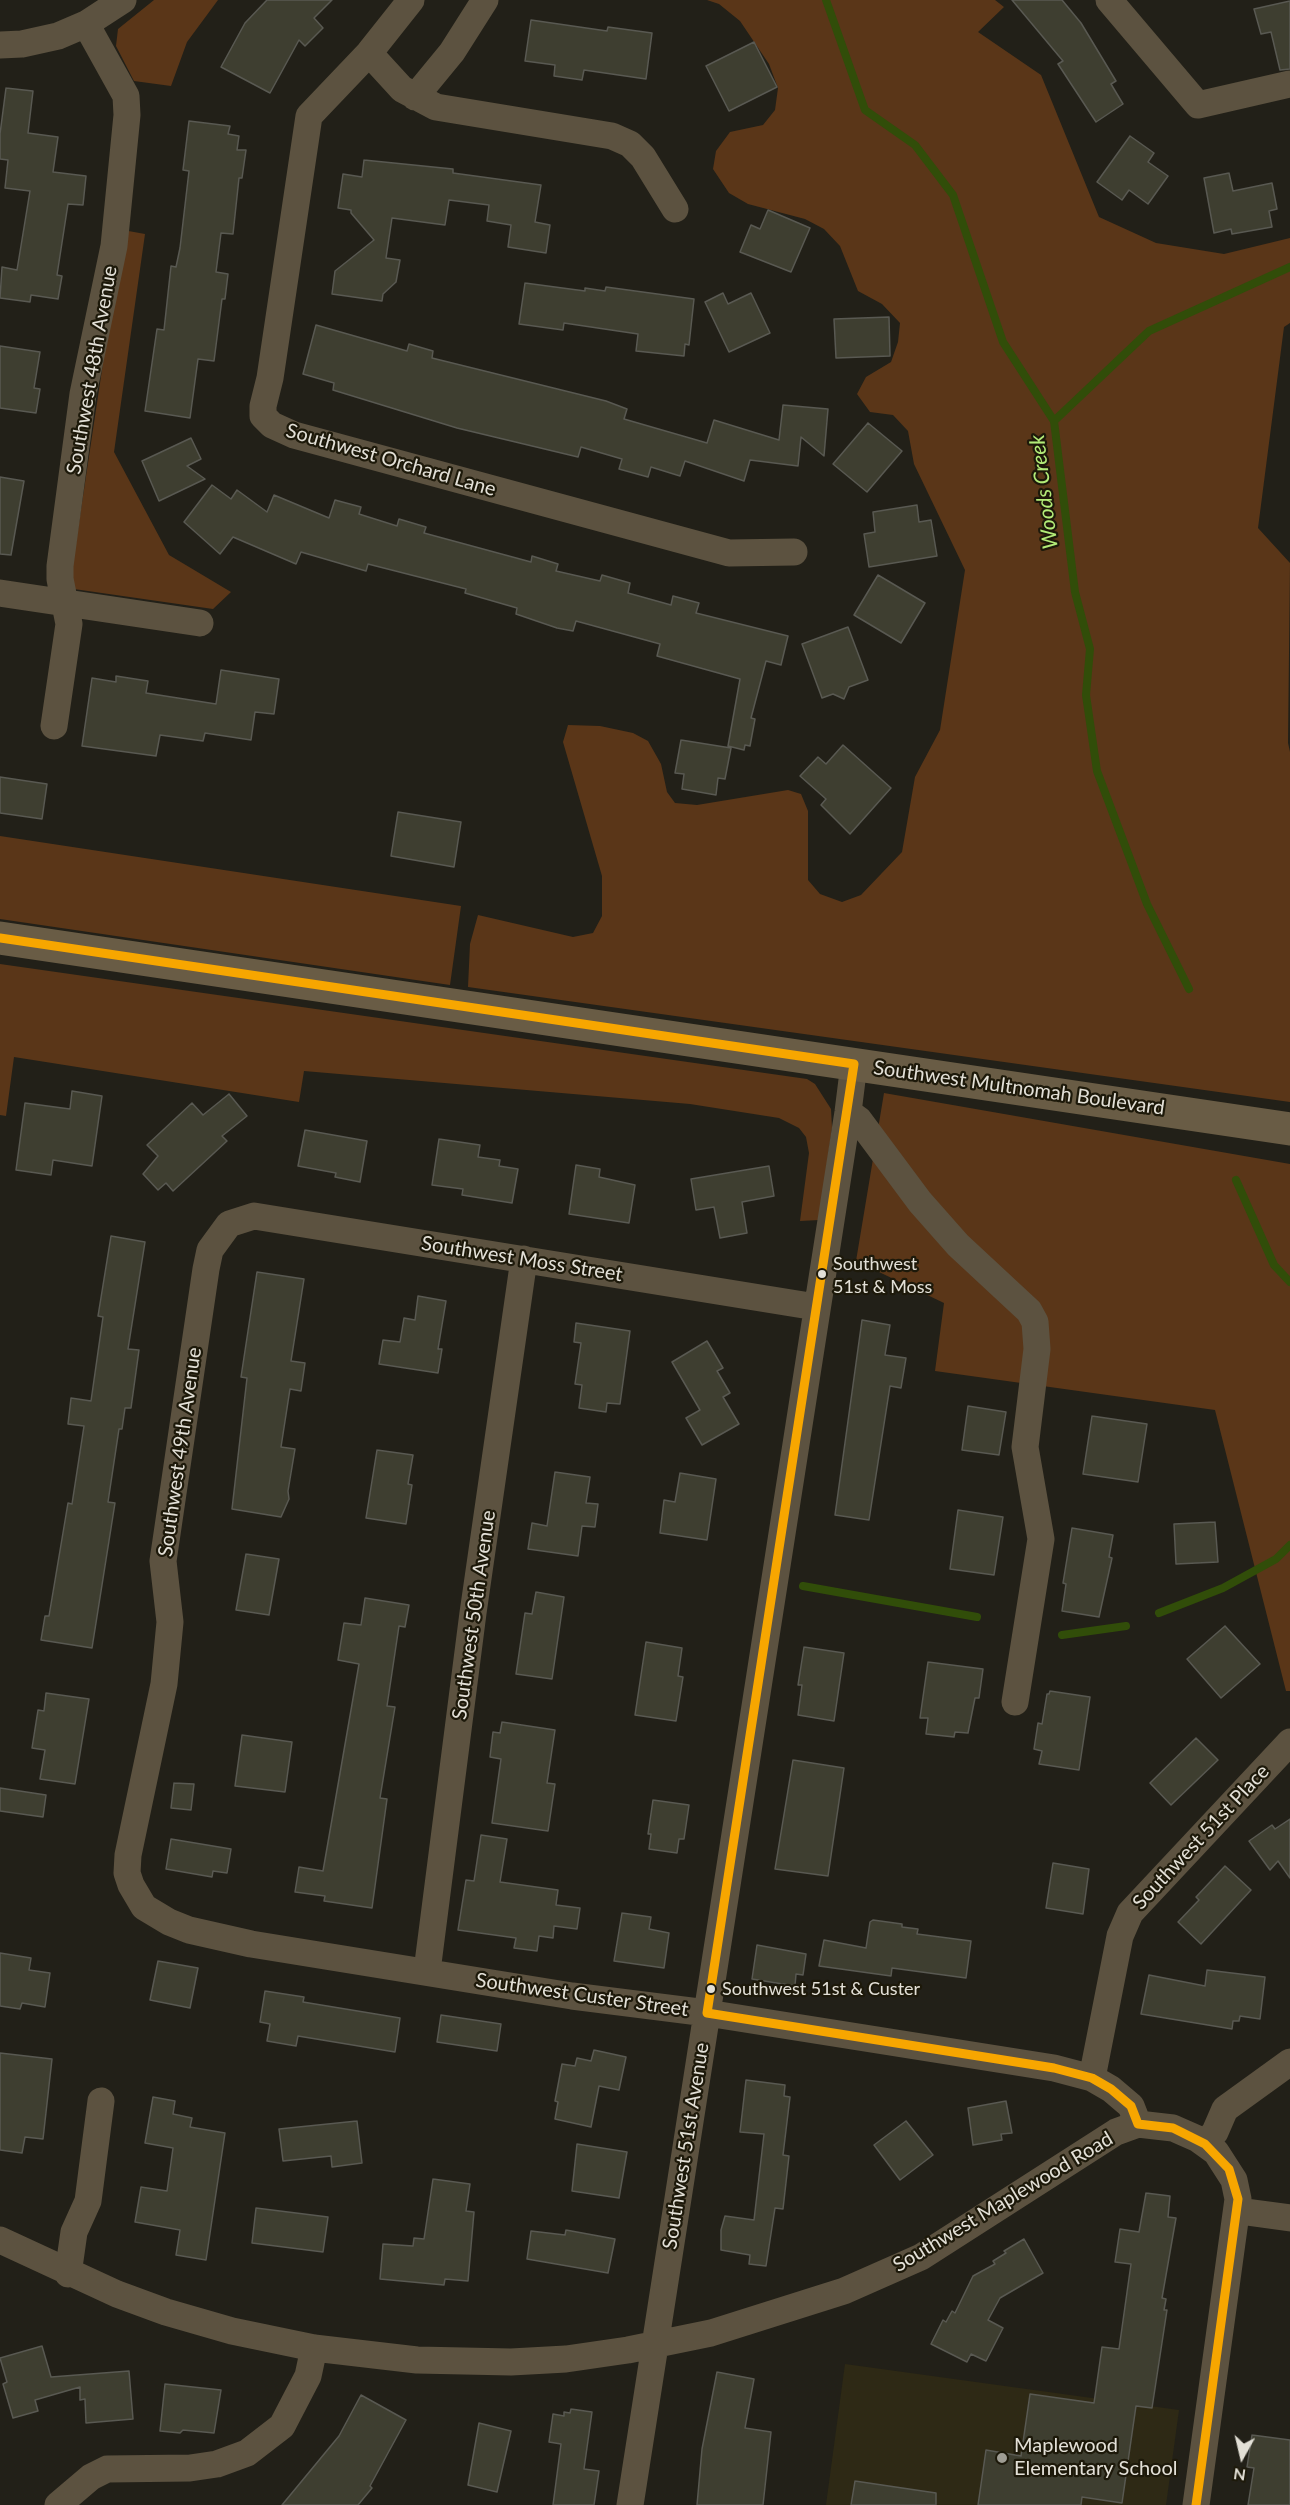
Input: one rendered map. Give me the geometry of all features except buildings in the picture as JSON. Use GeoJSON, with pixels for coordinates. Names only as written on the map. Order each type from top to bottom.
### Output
{"type":"FeatureCollection","features":[{"type":"Feature","properties":{"kind":"main road","name":"Southwest Multnomah Boulevard"},"geometry":{"type":"LineString","coordinates":[[0,938],[1290,1128]]}},
{"type":"Feature","properties":{"kind":"street"},"geometry":{"type":"LineString","coordinates":[[0,45],[40,41],[86,24],[123,0]]}},
{"type":"Feature","properties":{"kind":"street","name":"Southwest Orchard Lane"},"geometry":{"type":"LineString","coordinates":[[411,0],[369,53],[309,116],[263,416],[272,425],[294,435],[729,552],[794,552]]}},
{"type":"Feature","properties":{"kind":"street"},"geometry":{"type":"LineString","coordinates":[[415,97],[452,52],[485,0]]}},
{"type":"Feature","properties":{"kind":"street"},"geometry":{"type":"LineString","coordinates":[[1109,0],[1198,105],[1290,84]]}},
{"type":"Feature","properties":{"kind":"street","name":"Southwest 48th Avenue"},"geometry":{"type":"LineString","coordinates":[[54,726],[69,624],[60,579],[63,543],[83,394],[114,246],[127,115],[126,96],[86,24]]}},
{"type":"Feature","properties":{"kind":"street"},"geometry":{"type":"LineString","coordinates":[[369,53],[396,83],[415,97],[436,107],[612,136],[630,144],[643,157],[675,209]]}},
{"type":"Feature","properties":{"kind":"street"},"geometry":{"type":"LineString","coordinates":[[0,593],[200,623]]}},
{"type":"Feature","properties":{"kind":"street","name":"Southwest 51st Avenue"},"geometry":{"type":"LineString","coordinates":[[630,2505],[854,1064]]}},
{"type":"Feature","properties":{"kind":"street"},"geometry":{"type":"LineString","coordinates":[[848,1112],[859,1120],[920,1202],[958,1245],[1029,1311],[1035,1322],[1037,1349],[1025,1447],[1041,1539],[1015,1702]]}},
{"type":"Feature","properties":{"kind":"street","name":"Southwest Moss Street"},"geometry":{"type":"LineString","coordinates":[[229,1224],[254,1216],[816,1307]]}},
{"type":"Feature","properties":{"kind":"street","name":"Southwest 49th Avenue"},"geometry":{"type":"LineString","coordinates":[[136,1897],[128,1873],[128,1855],[164,1684],[170,1622],[163,1561],[206,1269],[210,1250],[229,1224]]}},
{"type":"Feature","properties":{"kind":"street","name":"Southwest 50th Avenue"},"geometry":{"type":"LineString","coordinates":[[427,1971],[473,1612],[524,1260]]}},
{"type":"Feature","properties":{"kind":"street","name":"Southwest 51st Place"},"geometry":{"type":"LineString","coordinates":[[1092,2078],[1120,1936],[1130,1913],[1290,1742]]}},
{"type":"Feature","properties":{"kind":"street","name":"Southwest Custer Street"},"geometry":{"type":"LineString","coordinates":[[136,1897],[154,1914],[189,1930],[251,1944],[572,1996],[707,2013],[1054,2068],[1092,2078],[1121,2096],[1131,2106],[1138,2124]]}},
{"type":"Feature","properties":{"kind":"street"},"geometry":{"type":"LineString","coordinates":[[1210,2138],[1225,2109],[1290,2062]]}},
{"type":"Feature","properties":{"kind":"street"},"geometry":{"type":"LineString","coordinates":[[1138,2124],[1173,2128],[1210,2138],[1235,2125],[1290,2083]]}},
{"type":"Feature","properties":{"kind":"street"},"geometry":{"type":"LineString","coordinates":[[68,2274],[74,2232],[88,2201],[101,2101]]}},
{"type":"Feature","properties":{"kind":"street","name":"Southwest Maplewood Road"},"geometry":{"type":"LineString","coordinates":[[0,2240],[68,2274],[190,2320],[314,2348],[417,2360],[511,2362],[566,2359],[655,2345],[767,2317],[844,2291],[891,2272],[949,2240],[1102,2141],[1138,2124]]}},
{"type":"Feature","properties":{"kind":"street"},"geometry":{"type":"LineString","coordinates":[[1196,2505],[1239,2211],[1234,2180],[1210,2138]]}},
{"type":"Feature","properties":{"kind":"street"},"geometry":{"type":"LineString","coordinates":[[1239,2211],[1290,2218]]}},
{"type":"Feature","properties":{"kind":"street"},"geometry":{"type":"LineString","coordinates":[[58,2505],[91,2477],[107,2469],[190,2468],[217,2464],[247,2453],[282,2426],[308,2376],[314,2348]]}},
{"type":"Feature","properties":{"kind":"shaded area"},"geometry":{"type":"Polygon","coordinates":[[[154,0],[218,0],[187,42],[171,86],[134,81],[116,46],[118,29],[154,0]]]}},
{"type":"Feature","properties":{"kind":"shaded area"},"geometry":{"type":"Polygon","coordinates":[[[707,0],[995,0],[1004,7],[978,32],[1041,75],[1099,217],[1156,243],[1224,254],[1290,238],[1290,323],[1284,327],[1258,528],[1290,563],[1288,743],[1290,752],[1290,1102],[468,987],[470,944],[478,915],[573,937],[593,933],[602,916],[602,876],[563,742],[568,725],[600,726],[633,733],[648,741],[661,764],[667,792],[675,803],[697,805],[788,790],[801,794],[808,811],[808,880],[820,894],[842,902],[861,895],[902,852],[915,777],[940,730],[965,570],[914,464],[908,431],[893,415],[870,412],[857,394],[866,377],[891,362],[898,342],[900,323],[882,304],[858,291],[840,246],[824,229],[805,219],[748,204],[729,193],[713,169],[716,151],[730,132],[763,125],[775,110],[778,88],[769,64],[740,21],[719,4],[707,0]]]}},
{"type":"Feature","properties":{"kind":"shaded area"},"geometry":{"type":"Polygon","coordinates":[[[123,230],[145,234],[114,452],[169,555],[231,592],[213,609],[74,589],[71,576],[123,230]]]}},
{"type":"Feature","properties":{"kind":"shaded area"},"geometry":{"type":"Polygon","coordinates":[[[0,836],[461,906],[450,985],[0,919],[0,836]]]}},
{"type":"Feature","properties":{"kind":"shaded area"},"geometry":{"type":"Polygon","coordinates":[[[0,964],[807,1079],[815,1084],[831,1109],[832,1128],[819,1220],[800,1221],[809,1153],[806,1137],[799,1128],[779,1118],[690,1104],[304,1071],[299,1102],[14,1057],[6,1116],[0,1115],[0,964]]]}},
{"type":"Feature","properties":{"kind":"shaded area"},"geometry":{"type":"Polygon","coordinates":[[[884,1093],[1290,1164],[1290,1691],[1286,1691],[1215,1410],[935,1371],[944,1303],[856,1261],[884,1093]]]}},
{"type":"Feature","properties":{"kind":"shaded area","name":"Maplewood Elementary School"},"geometry":{"type":"Polygon","coordinates":[[[845,2364],[1179,2410],[1166,2505],[826,2505],[845,2364]]]}},
{"type":"Feature","properties":{"kind":"waterway","name":"Woods Creek"},"geometry":{"type":"LineString","coordinates":[[826,0],[865,110],[915,145],[953,195],[1003,342],[1054,421],[1075,592],[1090,649],[1086,695],[1097,771],[1147,904],[1189,989]]}},
{"type":"Feature","properties":{"kind":"waterway"},"geometry":{"type":"LineString","coordinates":[[1054,421],[1149,331],[1290,267]]}},
{"type":"Feature","properties":{"kind":"waterway","name":"Woods Creek"},"geometry":{"type":"LineString","coordinates":[[1236,1180],[1274,1265],[1290,1282]]}},
{"type":"Feature","properties":{"kind":"waterway"},"geometry":{"type":"LineString","coordinates":[[1159,1613],[1223,1588],[1276,1559],[1290,1545]]}},
{"type":"Feature","properties":{"kind":"waterway"},"geometry":{"type":"LineString","coordinates":[[803,1586],[977,1617]]}},
{"type":"Feature","properties":{"kind":"waterway"},"geometry":{"type":"LineString","coordinates":[[1062,1635],[1126,1626]]}},
{"type":"Feature","properties":{"kind":"transit line"},"geometry":{"type":"LineString","coordinates":[[0,938],[854,1064]]}},
{"type":"Feature","properties":{"kind":"transit line"},"geometry":{"type":"LineString","coordinates":[[707,2013],[854,1064]]}},
{"type":"Feature","properties":{"kind":"transit line"},"geometry":{"type":"LineString","coordinates":[[707,2013],[1054,2068],[1092,2078],[1111,2089],[1131,2106],[1138,2124]]}},
{"type":"Feature","properties":{"kind":"transit line"},"geometry":{"type":"LineString","coordinates":[[1138,2124],[1173,2128],[1205,2144],[1229,2169],[1238,2199],[1196,2505]]}},
{"type":"Feature","properties":{"kind":"place","name":"Southwest 51st & Moss"},"geometry":{"type":"Point","coordinates":[822,1274]}},
{"type":"Feature","properties":{"kind":"place","name":"Southwest 51st & Custer"},"geometry":{"type":"Point","coordinates":[711,1989]}},
{"type":"Feature","properties":{"kind":"place","name":"Maplewood Elementary School"},"geometry":{"type":"Point","coordinates":[1002,2458]}}]}
